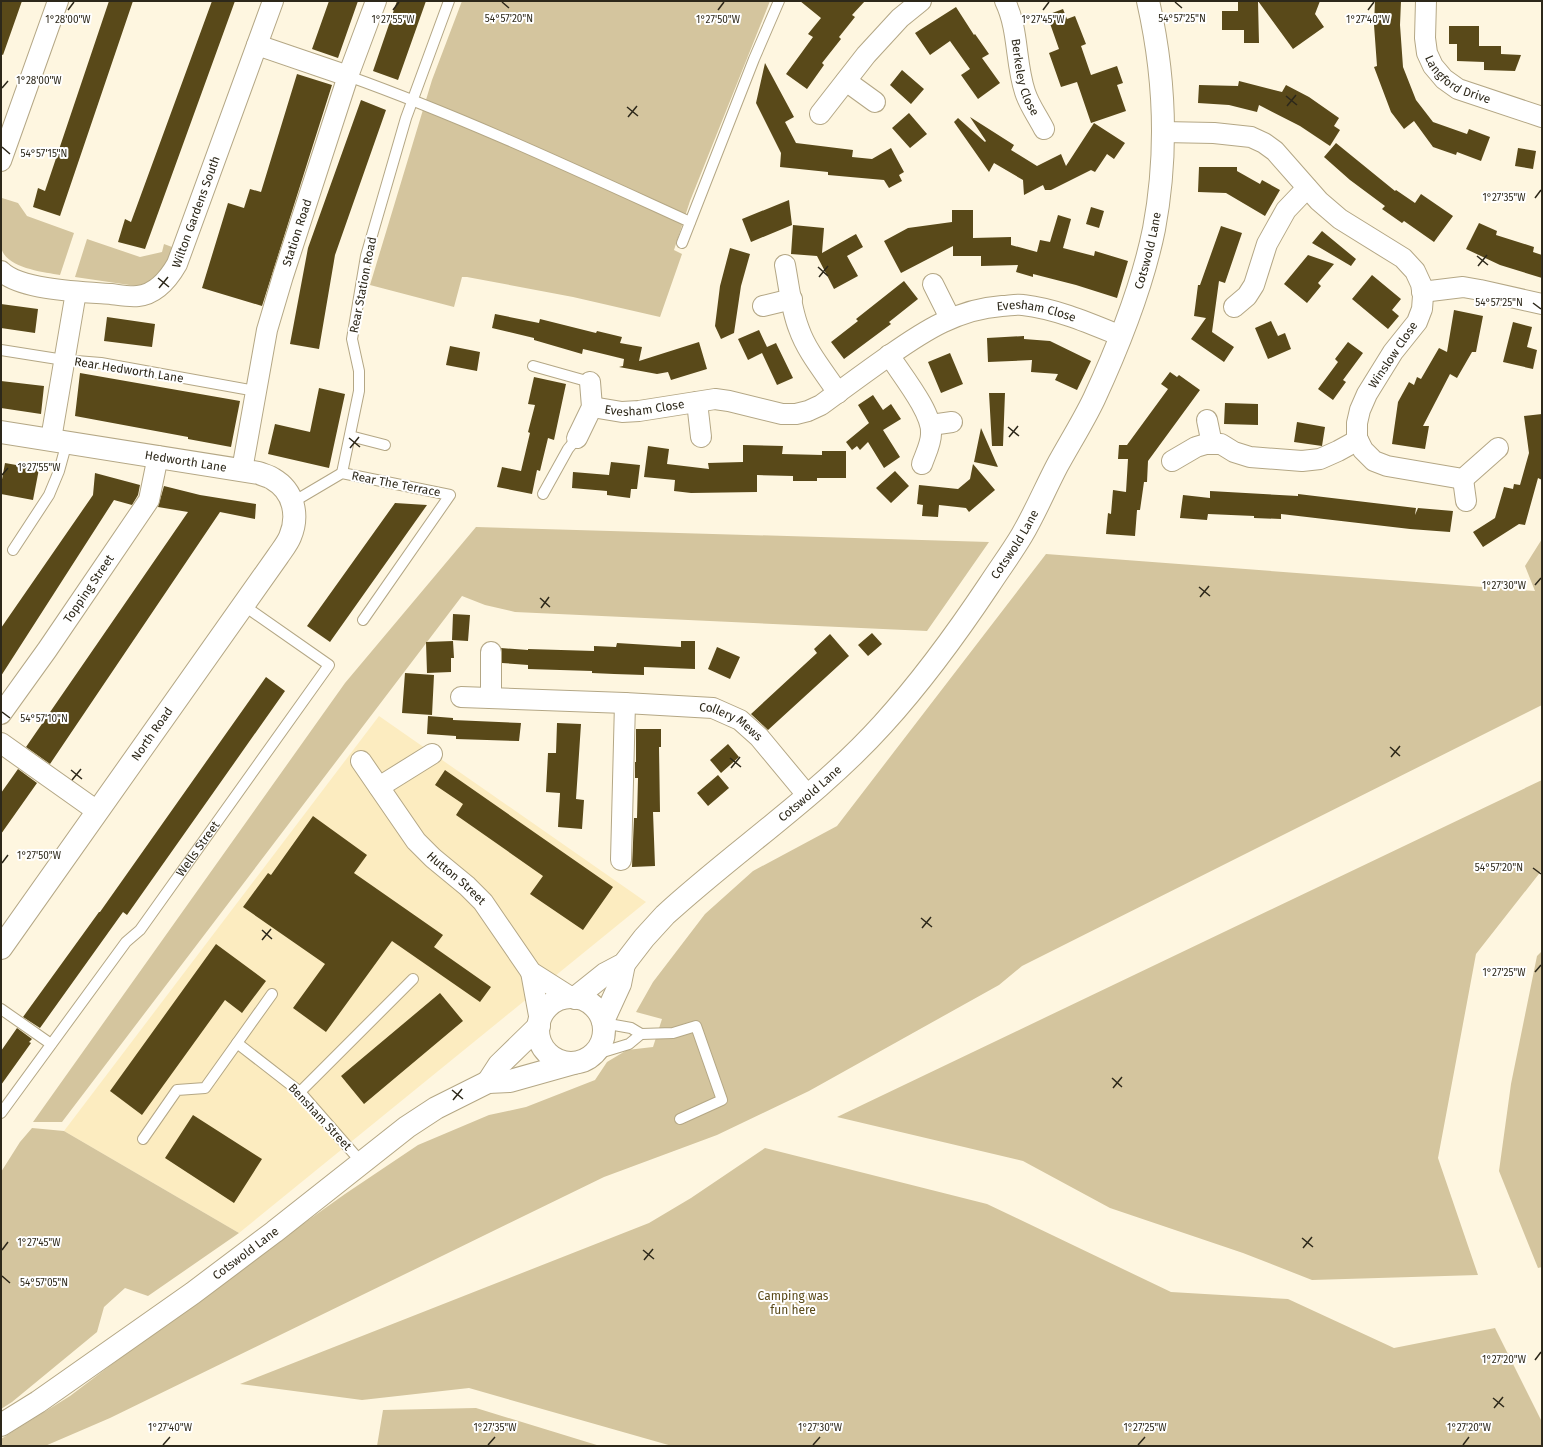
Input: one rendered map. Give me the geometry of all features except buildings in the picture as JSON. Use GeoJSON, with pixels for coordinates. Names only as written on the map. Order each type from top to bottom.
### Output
{"type":"FeatureCollection","features":[{"type":"Feature","properties":{"kind":"street"},"geometry":{"type":"LineString","coordinates":[[1,161],[58,1]]}},
{"type":"Feature","properties":{"kind":"street","name":"Wilton Gardens South"},"geometry":{"type":"LineString","coordinates":[[1,270],[4,274],[21,282],[76,292],[138,296],[159,287],[177,264],[273,1]]}},
{"type":"Feature","properties":{"kind":"street","name":"Station Road"},"geometry":{"type":"LineString","coordinates":[[242,470],[267,330],[348,76],[376,1]]}},
{"type":"Feature","properties":{"kind":"street"},"geometry":{"type":"LineString","coordinates":[[820,114],[866,55],[900,18],[921,1]]}},
{"type":"Feature","properties":{"kind":"street","name":"Berkeley Close"},"geometry":{"type":"LineString","coordinates":[[1005,1],[1015,28],[1025,93],[1044,129]]}},
{"type":"Feature","properties":{"kind":"street","name":"Cotswold Lane"},"geometry":{"type":"LineString","coordinates":[[573,998],[605,974],[624,964],[652,929],[680,902],[808,796],[883,724],[931,666],[975,606],[1023,534],[1056,467],[1093,401],[1140,284],[1154,229],[1162,171],[1163,132],[1161,76],[1154,28],[1148,1]]}},
{"type":"Feature","properties":{"kind":"street","name":"Langford Drive"},"geometry":{"type":"LineString","coordinates":[[1426,1],[1425,38],[1427,53],[1433,66],[1444,79],[1458,89],[1542,117]]}},
{"type":"Feature","properties":{"kind":"street"},"geometry":{"type":"LineString","coordinates":[[257,45],[348,76]]}},
{"type":"Feature","properties":{"kind":"street"},"geometry":{"type":"LineString","coordinates":[[846,81],[875,102]]}},
{"type":"Feature","properties":{"kind":"street","name":"Winslow Close"},"geometry":{"type":"LineString","coordinates":[[1163,132],[1214,133],[1251,137],[1264,143],[1275,151],[1319,201],[1340,219],[1403,258],[1415,271],[1421,284],[1422,309],[1417,322],[1389,358],[1367,394],[1360,410],[1357,423],[1358,440]]}},
{"type":"Feature","properties":{"kind":"street"},"geometry":{"type":"LineString","coordinates":[[1234,307],[1247,296],[1254,285],[1268,244],[1286,210],[1307,188]]}},
{"type":"Feature","properties":{"kind":"street"},"geometry":{"type":"LineString","coordinates":[[785,265],[799,330],[807,346],[838,393]]}},
{"type":"Feature","properties":{"kind":"street"},"geometry":{"type":"LineString","coordinates":[[934,284],[950,318]]}},
{"type":"Feature","properties":{"kind":"street"},"geometry":{"type":"LineString","coordinates":[[1422,292],[1463,287],[1542,304]]}},
{"type":"Feature","properties":{"kind":"street"},"geometry":{"type":"LineString","coordinates":[[59,441],[64,360],[76,292]]}},
{"type":"Feature","properties":{"kind":"street"},"geometry":{"type":"LineString","coordinates":[[763,306],[792,299]]}},
{"type":"Feature","properties":{"kind":"street","name":"Evesham Close"},"geometry":{"type":"LineString","coordinates":[[592,407],[622,412],[639,411],[715,399],[782,414],[796,414],[808,411],[821,405],[913,339],[950,318],[991,307],[1021,305],[1051,310],[1077,318],[1120,336]]}},
{"type":"Feature","properties":{"kind":"street"},"geometry":{"type":"LineString","coordinates":[[889,355],[924,409],[931,425],[931,435],[922,464]]}},
{"type":"Feature","properties":{"kind":"street","name":"Evesham Close"},"geometry":{"type":"LineString","coordinates":[[577,438],[592,407],[590,382]]}},
{"type":"Feature","properties":{"kind":"street","name":"Evesham Close"},"geometry":{"type":"LineString","coordinates":[[697,402],[701,438]]}},
{"type":"Feature","properties":{"kind":"street"},"geometry":{"type":"LineString","coordinates":[[1207,420],[1212,444]]}},
{"type":"Feature","properties":{"kind":"street"},"geometry":{"type":"LineString","coordinates":[[931,425],[952,422]]}},
{"type":"Feature","properties":{"kind":"street","name":"Hedworth Lane"},"geometry":{"type":"LineString","coordinates":[[1,432],[259,473],[274,479],[284,489],[294,509]]}},
{"type":"Feature","properties":{"kind":"street"},"geometry":{"type":"LineString","coordinates":[[1172,461],[1206,444],[1220,444],[1234,452],[1250,457],[1302,461],[1320,459],[1358,440],[1363,450],[1374,461],[1387,466],[1463,479]]}},
{"type":"Feature","properties":{"kind":"street"},"geometry":{"type":"LineString","coordinates":[[1463,479],[1498,448]]}},
{"type":"Feature","properties":{"kind":"street","name":"Topping Street"},"geometry":{"type":"LineString","coordinates":[[1,714],[47,650],[148,500],[158,456]]}},
{"type":"Feature","properties":{"kind":"street"},"geometry":{"type":"LineString","coordinates":[[1463,479],[1466,501]]}},
{"type":"Feature","properties":{"kind":"street","name":"North Road"},"geometry":{"type":"LineString","coordinates":[[1,948],[244,605],[286,543],[290,537],[294,509]]}},
{"type":"Feature","properties":{"kind":"street"},"geometry":{"type":"LineString","coordinates":[[491,652],[491,698]]}},
{"type":"Feature","properties":{"kind":"street","name":"Collery Mews"},"geometry":{"type":"LineString","coordinates":[[461,697],[713,708],[740,720],[759,737],[808,796]]}},
{"type":"Feature","properties":{"kind":"street"},"geometry":{"type":"LineString","coordinates":[[621,860],[625,703]]}},
{"type":"Feature","properties":{"kind":"street"},"geometry":{"type":"LineString","coordinates":[[1,743],[98,811]]}},
{"type":"Feature","properties":{"kind":"street"},"geometry":{"type":"LineString","coordinates":[[379,787],[432,754]]}},
{"type":"Feature","properties":{"kind":"street","name":"Hutton Street"},"geometry":{"type":"LineString","coordinates":[[361,761],[416,841],[433,858],[468,886],[483,902],[531,972],[573,998]]}},
{"type":"Feature","properties":{"kind":"street","name":"Cotswold Lane"},"geometry":{"type":"LineString","coordinates":[[603,1022],[620,984],[624,964]]}},
{"type":"Feature","properties":{"kind":"street","name":"Hutton Street"},"geometry":{"type":"LineString","coordinates":[[531,972],[539,1023]]}},
{"type":"Feature","properties":{"kind":"street"},"geometry":{"type":"LineString","coordinates":[[488,1082],[499,1065],[539,1023],[544,1011],[561,999],[573,998],[584,1000],[592,1005],[599,1012],[603,1022],[604,1032],[602,1040],[584,1059],[564,1062],[555,1059],[547,1053],[540,1040],[539,1023]]}},
{"type":"Feature","properties":{"kind":"street","name":"Cotswold Lane"},"geometry":{"type":"LineString","coordinates":[[1,1425],[38,1402],[193,1293],[274,1232],[407,1127],[436,1108],[488,1082],[510,1081],[584,1059]]}},
{"type":"Feature","properties":{"kind":"lane","name":"Rear Station Road"},"geometry":{"type":"LineString","coordinates":[[342,473],[359,391],[359,371],[352,339],[366,256],[406,118],[449,1]]}},
{"type":"Feature","properties":{"kind":"lane"},"geometry":{"type":"LineString","coordinates":[[682,243],[754,59],[779,1]]}},
{"type":"Feature","properties":{"kind":"lane"},"geometry":{"type":"LineString","coordinates":[[348,76],[413,100],[596,179],[690,222]]}},
{"type":"Feature","properties":{"kind":"lane","name":"Rear Hedworth Lane"},"geometry":{"type":"LineString","coordinates":[[1,350],[64,360],[101,363],[256,391]]}},
{"type":"Feature","properties":{"kind":"lane"},"geometry":{"type":"LineString","coordinates":[[533,366],[590,382]]}},
{"type":"Feature","properties":{"kind":"lane"},"geometry":{"type":"LineString","coordinates":[[350,436],[385,445]]}},
{"type":"Feature","properties":{"kind":"lane"},"geometry":{"type":"LineString","coordinates":[[543,494],[568,449],[577,438]]}},
{"type":"Feature","properties":{"kind":"lane"},"geometry":{"type":"LineString","coordinates":[[13,550],[48,495],[59,471],[59,441]]}},
{"type":"Feature","properties":{"kind":"lane","name":"Rear The Terrace"},"geometry":{"type":"LineString","coordinates":[[294,509],[342,473],[450,495],[363,620]]}},
{"type":"Feature","properties":{"kind":"lane","name":"Wells Street"},"geometry":{"type":"LineString","coordinates":[[1,1113],[126,942],[140,930],[329,666],[244,605]]}},
{"type":"Feature","properties":{"kind":"lane"},"geometry":{"type":"LineString","coordinates":[[300,1092],[413,979]]}},
{"type":"Feature","properties":{"kind":"lane"},"geometry":{"type":"LineString","coordinates":[[143,1139],[177,1090],[205,1088],[238,1044],[272,994]]}},
{"type":"Feature","properties":{"kind":"lane"},"geometry":{"type":"LineString","coordinates":[[1,1008],[51,1044]]}},
{"type":"Feature","properties":{"kind":"lane"},"geometry":{"type":"LineString","coordinates":[[603,1022],[631,1028],[641,1034],[673,1033],[696,1026],[722,1100],[680,1119]]}},
{"type":"Feature","properties":{"kind":"lane"},"geometry":{"type":"LineString","coordinates":[[584,1059],[629,1044],[641,1034]]}},
{"type":"Feature","properties":{"kind":"lane","name":"Bensham Street"},"geometry":{"type":"LineString","coordinates":[[238,1044],[300,1092],[362,1163]]}},
{"type":"Feature","properties":{"kind":"shaded area"},"geometry":{"type":"Polygon","coordinates":[[[379,716],[646,902],[239,1233],[64,1131],[379,716]]]}},
{"type":"Feature","properties":{"kind":"green space"},"geometry":{"type":"Polygon","coordinates":[[[462,1],[770,1],[690,201],[674,250],[682,254],[660,317],[573,297],[467,277],[462,277],[454,307],[370,285],[432,80],[462,1]]]}},
{"type":"Feature","properties":{"kind":"green space"},"geometry":{"type":"Polygon","coordinates":[[[2,198],[18,203],[27,216],[74,233],[60,275],[26,268],[10,260],[4,254],[1,247],[2,198]]]}},
{"type":"Feature","properties":{"kind":"green space"},"geometry":{"type":"Polygon","coordinates":[[[87,239],[140,257],[162,252],[164,244],[172,247],[167,269],[143,287],[75,277],[87,239]]]}},
{"type":"Feature","properties":{"kind":"green space"},"geometry":{"type":"Polygon","coordinates":[[[476,527],[989,542],[927,631],[515,612],[485,605],[462,596],[62,1122],[33,1122],[345,683],[476,527]]]}},
{"type":"Feature","properties":{"kind":"green space"},"geometry":{"type":"Polygon","coordinates":[[[1542,539],[1542,705],[1022,966],[999,985],[809,1091],[717,1135],[604,1177],[110,1418],[45,1446],[1,1446],[1,1439],[70,1396],[206,1293],[345,1194],[418,1145],[489,1115],[526,1107],[595,1080],[607,1062],[627,1050],[653,1047],[662,1019],[636,1012],[653,982],[705,914],[753,871],[837,826],[1046,554],[1535,591],[1525,566],[1542,539]]]}},
{"type":"Feature","properties":{"kind":"green space"},"geometry":{"type":"Polygon","coordinates":[[[1542,780],[1542,870],[1476,954],[1438,1158],[1478,1275],[1312,1280],[1243,1253],[1110,1208],[1023,1161],[837,1117],[1542,780]]]}},
{"type":"Feature","properties":{"kind":"green space"},"geometry":{"type":"Polygon","coordinates":[[[1542,951],[1542,1267],[1538,1268],[1499,1171],[1511,1084],[1537,956],[1542,951]]]}},
{"type":"Feature","properties":{"kind":"green space"},"geometry":{"type":"Polygon","coordinates":[[[32,1128],[64,1131],[239,1233],[148,1296],[125,1288],[104,1307],[97,1332],[12,1402],[1,1409],[1,1172],[20,1142],[32,1128]]]}},
{"type":"Feature","properties":{"kind":"green space","name":"Camping was fun here"},"geometry":{"type":"Polygon","coordinates":[[[765,1148],[987,1204],[1171,1292],[1288,1299],[1394,1348],[1495,1328],[1542,1422],[1542,1446],[672,1446],[469,1388],[362,1400],[240,1384],[649,1223],[691,1198],[765,1148]]]}},
{"type":"Feature","properties":{"kind":"green space"},"geometry":{"type":"Polygon","coordinates":[[[476,1408],[600,1446],[377,1446],[383,1410],[476,1408]]]}}]}
